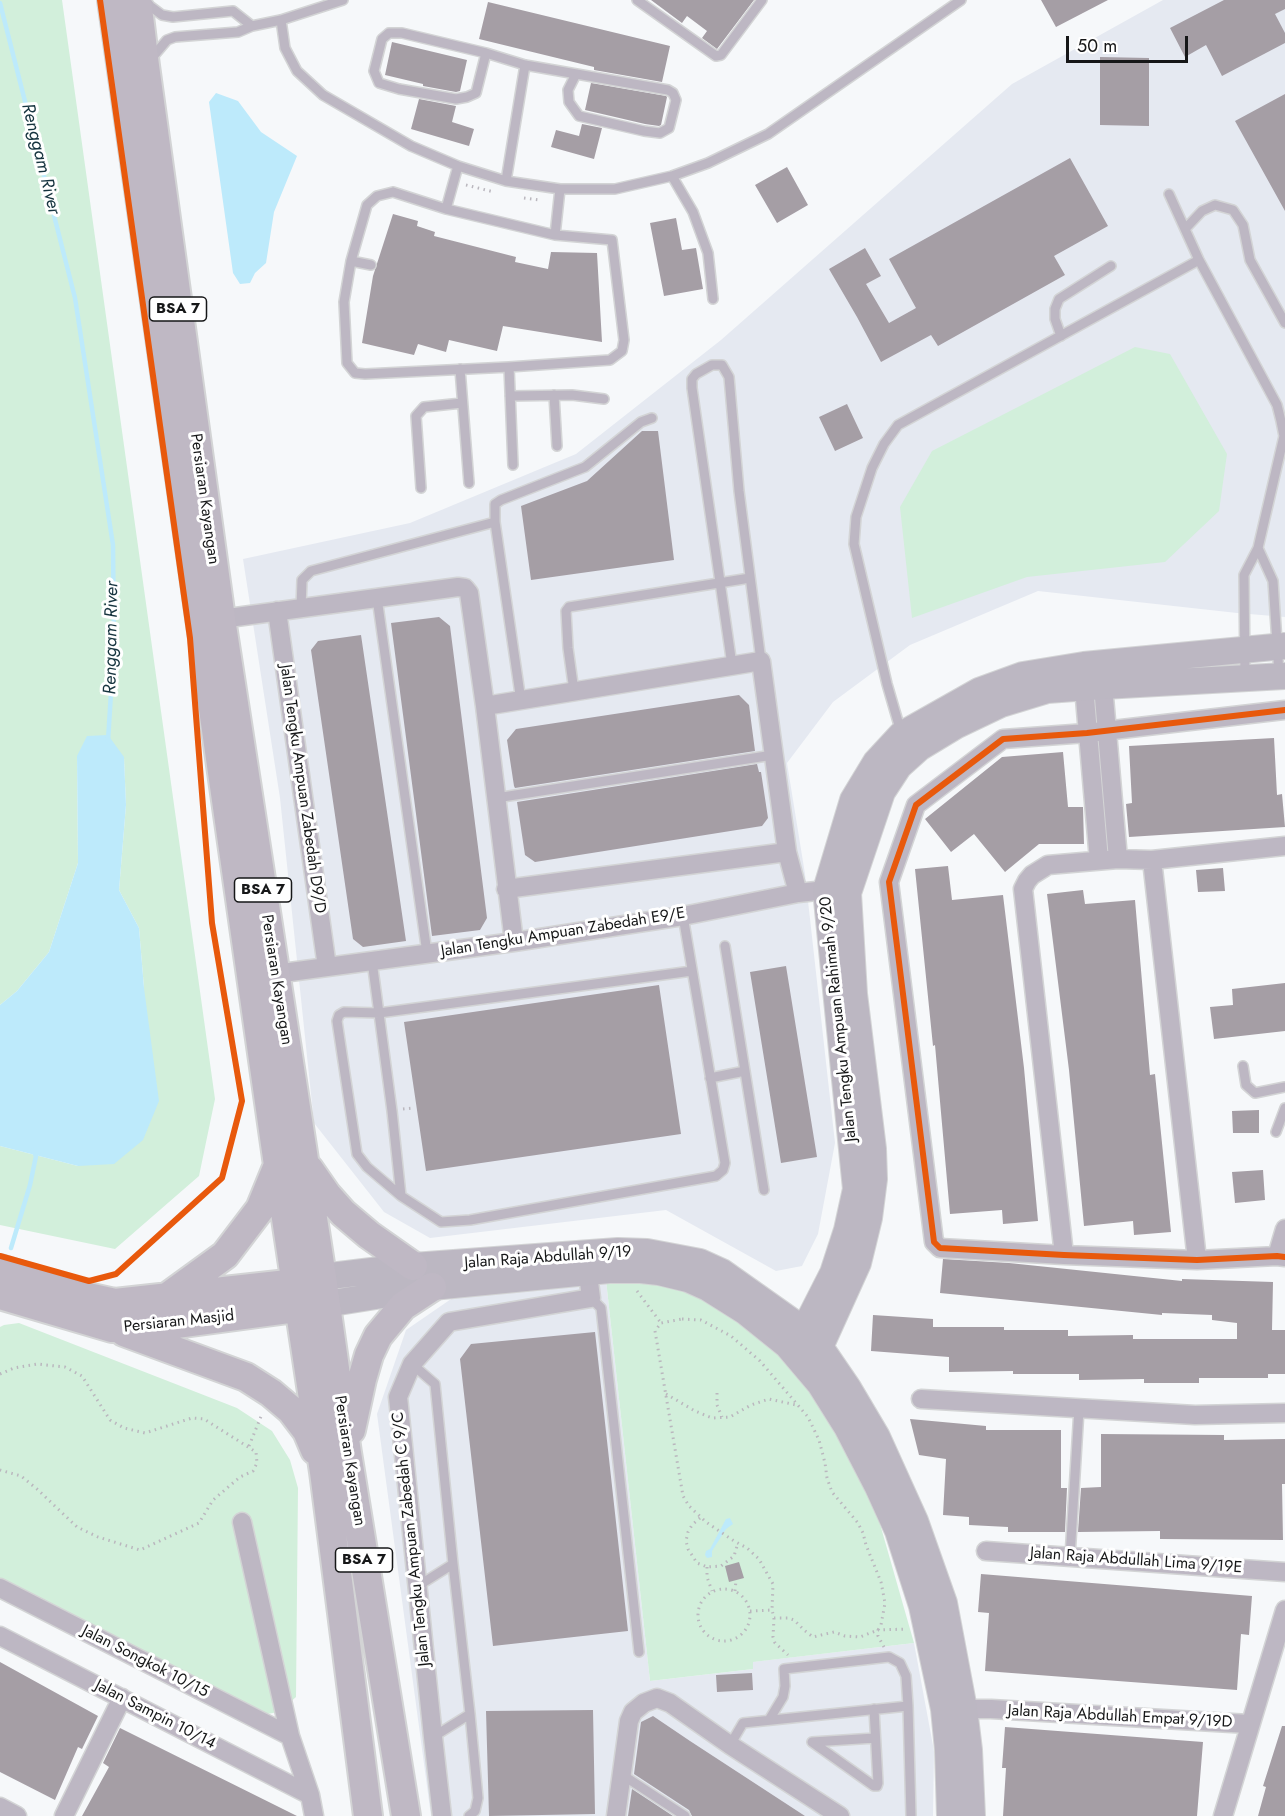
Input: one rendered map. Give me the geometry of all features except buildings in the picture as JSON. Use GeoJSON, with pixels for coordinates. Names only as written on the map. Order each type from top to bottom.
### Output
{"type":"FeatureCollection","features":[{"type":"Feature","properties":{"kind":"main road","name":"Persiaran Kayangan"},"geometry":{"type":"LineString","coordinates":[[112,0],[311,1293],[347,1453],[405,1816]]}},
{"type":"Feature","properties":{"kind":"main road","name":"Persiaran Kayangan"},"geometry":{"type":"LineString","coordinates":[[137,0],[144,66],[221,619],[275,974],[291,1164]]}},
{"type":"Feature","properties":{"kind":"main road"},"geometry":{"type":"LineString","coordinates":[[166,1298],[225,1255],[291,1164],[369,1235],[413,1266]]}},
{"type":"Feature","properties":{"kind":"main road","name":"Persiaran Masjid"},"geometry":{"type":"LineString","coordinates":[[0,1269],[88,1297],[115,1303],[166,1298],[311,1293]]}},
{"type":"Feature","properties":{"kind":"main road"},"geometry":{"type":"LineString","coordinates":[[347,1453],[362,1379],[369,1355],[378,1336],[403,1306],[432,1287]]}},
{"type":"Feature","properties":{"kind":"main road","name":"Persiaran Kayangan"},"geometry":{"type":"LineString","coordinates":[[311,1293],[324,1472],[368,1816]]}},
{"type":"Feature","properties":{"kind":"main road","name":"Persiaran Masjid"},"geometry":{"type":"LineString","coordinates":[[0,1295],[112,1328],[160,1326],[311,1293]]}},
{"type":"Feature","properties":{"kind":"main road"},"geometry":{"type":"LineString","coordinates":[[112,1328],[246,1377],[271,1393],[291,1410],[307,1431],[324,1472]]}},
{"type":"Feature","properties":{"kind":"street"},"geometry":{"type":"LineString","coordinates":[[221,619],[465,588],[469,593],[485,706],[514,942]]}},
{"type":"Feature","properties":{"kind":"street","name":"Jalan Tengku Ampuan Zabedah D9/D"},"geometry":{"type":"LineString","coordinates":[[277,611],[327,967]]}},
{"type":"Feature","properties":{"kind":"street","name":"Jalan Tengku Ampuan Rahimah 9/20"},"geometry":{"type":"LineString","coordinates":[[804,1347],[833,1273],[847,1230],[856,1189],[837,891],[853,800],[876,762],[901,735],[979,691],[1023,675],[1084,665],[1281,646]]}},
{"type":"Feature","properties":{"kind":"street"},"geometry":{"type":"LineString","coordinates":[[485,706],[761,661],[787,852],[798,892]]}},
{"type":"Feature","properties":{"kind":"street","name":"Jalan Tengku Ampuan Rahimah 9/20"},"geometry":{"type":"LineString","coordinates":[[837,891],[882,792],[899,766],[919,748],[957,725],[1001,704],[1047,690],[1282,676]]}},
{"type":"Feature","properties":{"kind":"street"},"geometry":{"type":"LineString","coordinates":[[1093,686],[1108,731],[1118,859]]}},
{"type":"Feature","properties":{"kind":"street"},"geometry":{"type":"LineString","coordinates":[[1093,686],[1087,733],[1099,860]]}},
{"type":"Feature","properties":{"kind":"street"},"geometry":{"type":"LineString","coordinates":[[1285,710],[1108,731],[1003,739],[916,805],[889,882],[934,1242],[940,1248],[1197,1260],[1281,1256],[1285,1229]]}},
{"type":"Feature","properties":{"kind":"street"},"geometry":{"type":"LineString","coordinates":[[1064,1255],[1023,890],[1027,881],[1048,865],[1118,859],[1152,860],[1285,846]]}},
{"type":"Feature","properties":{"kind":"street"},"geometry":{"type":"LineString","coordinates":[[507,889],[787,852]]}},
{"type":"Feature","properties":{"kind":"street"},"geometry":{"type":"LineString","coordinates":[[1152,860],[1197,1260]]}},
{"type":"Feature","properties":{"kind":"street","name":"Jalan Tengku Ampuan Zabedah E9/E"},"geometry":{"type":"LineString","coordinates":[[275,974],[514,942],[683,916],[798,892],[837,891]]}},
{"type":"Feature","properties":{"kind":"street"},"geometry":{"type":"LineString","coordinates":[[589,1263],[591,1298]]}},
{"type":"Feature","properties":{"kind":"street","name":"Jalan Raja Abdullah 9/19"},"geometry":{"type":"LineString","coordinates":[[311,1293],[432,1287],[589,1263]]}},
{"type":"Feature","properties":{"kind":"street","name":"Jalan Raja Abdullah 9/19"},"geometry":{"type":"LineString","coordinates":[[311,1293],[413,1266],[589,1263],[659,1272],[688,1279],[708,1288],[804,1347],[865,1414],[915,1521],[944,1602],[954,1709],[948,1750],[950,1816]]}},
{"type":"Feature","properties":{"kind":"street","name":"Jalan Tengku Ampuan Zabedah C 9/C"},"geometry":{"type":"LineString","coordinates":[[442,1816],[398,1397],[412,1364],[449,1322],[591,1298]]}},
{"type":"Feature","properties":{"kind":"street","name":"Jalan Raja Abdullah 9/19"},"geometry":{"type":"LineString","coordinates":[[804,1347],[820,1384],[847,1427],[879,1487],[898,1531],[969,1750],[972,1816]]}},
{"type":"Feature","properties":{"kind":"street"},"geometry":{"type":"LineString","coordinates":[[921,1399],[1195,1415],[1285,1413]]}},
{"type":"Feature","properties":{"kind":"street"},"geometry":{"type":"LineString","coordinates":[[242,1522],[290,1736],[310,1795],[314,1816]]}},
{"type":"Feature","properties":{"kind":"street","name":"Jalan Raja Abdullah Lima 9/19E"},"geometry":{"type":"LineString","coordinates":[[986,1551],[1285,1572]]}},
{"type":"Feature","properties":{"kind":"street","name":"Jalan Songkok 10/15"},"geometry":{"type":"LineString","coordinates":[[0,1588],[290,1736]]}},
{"type":"Feature","properties":{"kind":"street"},"geometry":{"type":"LineString","coordinates":[[1223,1816],[1285,1610]]}},
{"type":"Feature","properties":{"kind":"street","name":"Jalan Sampin 10/14"},"geometry":{"type":"LineString","coordinates":[[0,1636],[310,1795]]}},
{"type":"Feature","properties":{"kind":"street"},"geometry":{"type":"LineString","coordinates":[[64,1816],[122,1698]]}},
{"type":"Feature","properties":{"kind":"street"},"geometry":{"type":"LineString","coordinates":[[616,1816],[629,1721],[633,1712],[644,1703],[657,1698],[670,1702],[730,1745],[840,1816]]}},
{"type":"Feature","properties":{"kind":"street","name":"Jalan Raja Abdullah Empat 9/19D"},"geometry":{"type":"LineString","coordinates":[[954,1709],[991,1709],[1249,1724]]}},
{"type":"Feature","properties":{"kind":"street"},"geometry":{"type":"LineString","coordinates":[[0,1807],[17,1816]]}},
{"type":"Feature","properties":{"kind":"lane"},"geometry":{"type":"LineString","coordinates":[[145,0],[162,15],[173,17],[233,11],[252,26]]}},
{"type":"Feature","properties":{"kind":"lane"},"geometry":{"type":"LineString","coordinates":[[144,66],[167,40],[175,37],[238,32],[343,0]]}},
{"type":"Feature","properties":{"kind":"lane"},"geometry":{"type":"LineString","coordinates":[[637,0],[716,56],[721,55],[762,0]]}},
{"type":"Feature","properties":{"kind":"lane"},"geometry":{"type":"LineString","coordinates":[[281,20],[285,48],[297,71],[323,94],[411,146],[459,166],[506,181],[560,189],[615,189],[672,177],[708,163],[768,134],[961,0]]}},
{"type":"Feature","properties":{"kind":"lane"},"geometry":{"type":"LineString","coordinates":[[486,53],[476,93],[456,99],[399,89],[379,83],[374,71],[382,39],[389,33],[402,33],[486,53],[525,65],[668,90],[674,93],[676,100],[669,128],[660,133],[644,131],[579,116],[569,102],[568,90],[576,74]]}},
{"type":"Feature","properties":{"kind":"lane"},"geometry":{"type":"LineString","coordinates":[[506,181],[525,65]]}},
{"type":"Feature","properties":{"kind":"lane"},"geometry":{"type":"LineString","coordinates":[[446,209],[459,166]]}},
{"type":"Feature","properties":{"kind":"lane"},"geometry":{"type":"LineString","coordinates":[[672,177],[693,212],[708,253],[713,299]]}},
{"type":"Feature","properties":{"kind":"lane"},"geometry":{"type":"LineString","coordinates":[[555,235],[560,189]]}},
{"type":"Feature","properties":{"kind":"lane"},"geometry":{"type":"LineString","coordinates":[[393,192],[446,209],[555,235],[612,240],[624,340],[622,351],[610,360],[365,374],[355,374],[347,363],[344,302],[351,261],[367,205],[377,196],[393,192]]}},
{"type":"Feature","properties":{"kind":"lane"},"geometry":{"type":"LineString","coordinates":[[1169,194],[1199,260],[1283,420],[1284,436],[1258,548],[1244,575],[1245,678]]}},
{"type":"Feature","properties":{"kind":"lane"},"geometry":{"type":"LineString","coordinates":[[1186,228],[1202,211],[1215,205],[1233,210],[1243,225],[1250,260],[1285,323]]}},
{"type":"Feature","properties":{"kind":"lane"},"geometry":{"type":"LineString","coordinates":[[901,735],[854,544],[856,517],[872,468],[884,444],[898,425],[1199,260]]}},
{"type":"Feature","properties":{"kind":"lane"},"geometry":{"type":"LineString","coordinates":[[351,261],[371,265]]}},
{"type":"Feature","properties":{"kind":"lane"},"geometry":{"type":"LineString","coordinates":[[1061,336],[1055,319],[1055,309],[1059,299],[1111,266]]}},
{"type":"Feature","properties":{"kind":"lane"},"geometry":{"type":"LineString","coordinates":[[732,665],[692,388],[692,379],[696,374],[712,365],[722,365],[729,377],[739,491],[761,661]]}},
{"type":"Feature","properties":{"kind":"lane"},"geometry":{"type":"LineString","coordinates":[[508,367],[513,465]]}},
{"type":"Feature","properties":{"kind":"lane"},"geometry":{"type":"LineString","coordinates":[[460,369],[468,483]]}},
{"type":"Feature","properties":{"kind":"lane"},"geometry":{"type":"LineString","coordinates":[[554,395],[557,446]]}},
{"type":"Feature","properties":{"kind":"lane"},"geometry":{"type":"LineString","coordinates":[[510,396],[572,395],[604,399]]}},
{"type":"Feature","properties":{"kind":"lane"},"geometry":{"type":"LineString","coordinates":[[422,488],[416,416],[424,407],[462,403]]}},
{"type":"Feature","properties":{"kind":"lane"},"geometry":{"type":"LineString","coordinates":[[521,701],[495,522],[495,504],[585,467],[641,422],[652,418]]}},
{"type":"Feature","properties":{"kind":"lane"},"geometry":{"type":"LineString","coordinates":[[301,608],[302,580],[311,571],[495,522]]}},
{"type":"Feature","properties":{"kind":"lane"},"geometry":{"type":"LineString","coordinates":[[1258,548],[1273,581],[1281,646],[1282,676]]}},
{"type":"Feature","properties":{"kind":"lane"},"geometry":{"type":"LineString","coordinates":[[574,691],[568,648],[566,611],[568,607],[750,578]]}},
{"type":"Feature","properties":{"kind":"lane"},"geometry":{"type":"LineString","coordinates":[[377,598],[427,953]]}},
{"type":"Feature","properties":{"kind":"lane"},"geometry":{"type":"LineString","coordinates":[[496,798],[773,755]]}},
{"type":"Feature","properties":{"kind":"lane"},"geometry":{"type":"LineString","coordinates":[[683,916],[725,1164],[723,1170],[716,1176],[470,1220],[441,1222],[401,1196],[367,1167],[357,1154],[337,1021],[339,1015],[344,1012],[379,1013],[692,971]]}},
{"type":"Feature","properties":{"kind":"lane"},"geometry":{"type":"LineString","coordinates":[[724,946],[764,1190]]}},
{"type":"Feature","properties":{"kind":"lane"},"geometry":{"type":"LineString","coordinates":[[372,961],[401,1196]]}},
{"type":"Feature","properties":{"kind":"lane"},"geometry":{"type":"LineString","coordinates":[[1243,1066],[1246,1084],[1255,1093],[1285,1088]]}},
{"type":"Feature","properties":{"kind":"lane"},"geometry":{"type":"LineString","coordinates":[[710,1078],[745,1071]]}},
{"type":"Feature","properties":{"kind":"lane"},"geometry":{"type":"LineString","coordinates":[[1276,1132],[1285,1108]]}},
{"type":"Feature","properties":{"kind":"lane"},"geometry":{"type":"LineString","coordinates":[[591,1298],[602,1308],[639,1652]]}},
{"type":"Feature","properties":{"kind":"lane"},"geometry":{"type":"LineString","coordinates":[[412,1364],[435,1384],[478,1798],[475,1811],[469,1816]]}},
{"type":"Feature","properties":{"kind":"lane"},"geometry":{"type":"LineString","coordinates":[[1070,1557],[1079,1409]]}},
{"type":"Feature","properties":{"kind":"lane"},"geometry":{"type":"LineString","coordinates":[[418,1586],[453,1564]]}},
{"type":"Feature","properties":{"kind":"lane"},"geometry":{"type":"LineString","coordinates":[[769,1720],[783,1697],[784,1669],[889,1657],[900,1663],[906,1676],[911,1816]]}},
{"type":"Feature","properties":{"kind":"lane"},"geometry":{"type":"LineString","coordinates":[[730,1745],[743,1723],[908,1706]]}},
{"type":"Feature","properties":{"kind":"lane"},"geometry":{"type":"LineString","coordinates":[[874,1709],[876,1738],[877,1786],[812,1742],[876,1738]]}},
{"type":"Feature","properties":{"kind":"lane"},"geometry":{"type":"LineString","coordinates":[[433,1737],[470,1714]]}},
{"type":"Feature","properties":{"kind":"lane"},"geometry":{"type":"LineString","coordinates":[[621,1774],[685,1816]]}},
{"type":"Feature","properties":{"kind":"path"},"geometry":{"type":"LineString","coordinates":[[402,1109],[413,1108]]}},
{"type":"Feature","properties":{"kind":"path"},"geometry":{"type":"LineString","coordinates":[[637,1292],[661,1323]]}},
{"type":"Feature","properties":{"kind":"path"},"geometry":{"type":"LineString","coordinates":[[798,1667],[775,1643],[772,1610],[773,1584],[759,1559],[747,1548],[700,1518],[683,1496],[655,1331],[661,1323],[682,1319],[701,1320],[731,1336],[760,1361],[808,1417],[819,1440],[832,1492],[858,1523],[881,1582],[885,1603],[878,1630]]}},
{"type":"Feature","properties":{"kind":"path"},"geometry":{"type":"LineString","coordinates":[[0,1374],[14,1368],[37,1364],[65,1367],[82,1376],[110,1420],[124,1428],[145,1432],[192,1418],[204,1419],[249,1446],[256,1452],[257,1463],[253,1471],[240,1477],[213,1500],[199,1523],[140,1550],[98,1537],[77,1527],[21,1476],[0,1470]]}},
{"type":"Feature","properties":{"kind":"path"},"geometry":{"type":"LineString","coordinates":[[249,1446],[271,1393]]}},
{"type":"Feature","properties":{"kind":"path"},"geometry":{"type":"LineString","coordinates":[[717,1393],[717,1405],[722,1417]]}},
{"type":"Feature","properties":{"kind":"path"},"geometry":{"type":"LineString","coordinates":[[666,1394],[712,1418],[730,1417],[751,1405],[769,1399],[798,1405]]}},
{"type":"Feature","properties":{"kind":"path"},"geometry":{"type":"LineString","coordinates":[[700,1518],[692,1525],[686,1541],[687,1550],[697,1563],[707,1567],[730,1563],[738,1544]]}},
{"type":"Feature","properties":{"kind":"path"},"geometry":{"type":"LineString","coordinates":[[707,1567],[707,1577],[712,1591]]}},
{"type":"Feature","properties":{"kind":"path"},"geometry":{"type":"LineString","coordinates":[[735,1591],[736,1580]]}},
{"type":"Feature","properties":{"kind":"path"},"geometry":{"type":"LineString","coordinates":[[722,1588],[735,1591],[745,1599],[750,1611],[748,1625],[744,1633],[737,1638],[728,1641],[710,1638],[700,1625],[697,1617],[698,1609],[701,1601],[712,1591],[722,1588]]}},
{"type":"Feature","properties":{"kind":"path"},"geometry":{"type":"LineString","coordinates":[[750,1611],[772,1610]]}},
{"type":"Feature","properties":{"kind":"path"},"geometry":{"type":"LineString","coordinates":[[774,1618],[794,1620],[813,1637],[834,1632],[845,1636],[860,1637],[878,1630],[928,1629]]}},
{"type":"Feature","properties":{"kind":"shaded area"},"geometry":{"type":"Polygon","coordinates":[[[1163,0],[1285,0],[1285,617],[1038,591],[910,645],[833,702],[787,763],[805,874],[835,1143],[818,1234],[802,1266],[776,1271],[666,1210],[430,1238],[384,1212],[314,1123],[280,798],[243,559],[410,523],[576,454],[721,340],[1012,84],[1163,0]]]}},
{"type":"Feature","properties":{"kind":"shaded area"},"geometry":{"type":"Polygon","coordinates":[[[606,1280],[650,1681],[753,1669],[752,1662],[914,1643],[934,1751],[933,1816],[431,1816],[377,1414],[406,1330],[454,1297],[606,1280]]]}},
{"type":"Feature","properties":{"kind":"green space"},"geometry":{"type":"Polygon","coordinates":[[[0,0],[62,0],[215,1099],[199,1176],[115,1249],[0,1225],[0,1146],[78,1166],[144,988],[139,928],[119,890],[126,805],[124,758],[77,756],[78,863],[49,952],[17,991],[0,1005],[0,0]]]}},
{"type":"Feature","properties":{"kind":"green space"},"geometry":{"type":"Polygon","coordinates":[[[1135,347],[1170,354],[1227,454],[1219,511],[1165,562],[1027,577],[912,618],[900,507],[932,451],[1135,347]]]}},
{"type":"Feature","properties":{"kind":"green space"},"geometry":{"type":"Polygon","coordinates":[[[606,1280],[669,1285],[715,1300],[786,1355],[849,1452],[880,1524],[914,1643],[753,1662],[753,1669],[650,1681],[606,1280]]]}},
{"type":"Feature","properties":{"kind":"green space"},"geometry":{"type":"Polygon","coordinates":[[[19,1323],[237,1408],[272,1431],[290,1460],[298,1488],[296,1697],[279,1712],[255,1716],[0,1591],[0,1327],[19,1323]]]}},
{"type":"Feature","properties":{"kind":"water"},"geometry":{"type":"Polygon","coordinates":[[[216,93],[238,101],[261,132],[297,156],[274,212],[266,263],[255,273],[250,283],[240,284],[233,273],[209,102],[216,93]]]}},
{"type":"Feature","properties":{"kind":"water"},"geometry":{"type":"Polygon","coordinates":[[[108,735],[124,757],[126,805],[119,890],[139,928],[144,988],[159,1101],[143,1140],[114,1164],[78,1166],[0,1146],[0,1005],[17,991],[49,952],[78,863],[77,756],[87,736],[108,735]]]}},
{"type":"Feature","properties":{"kind":"water"},"geometry":{"type":"Polygon","coordinates":[[[730,1518],[733,1524],[726,1529],[712,1551],[712,1557],[707,1558],[706,1551],[710,1549],[726,1519],[730,1518]]]}},
{"type":"Feature","properties":{"kind":"waterway","name":"Renggam River"},"geometry":{"type":"LineString","coordinates":[[0,3],[75,298],[113,545],[114,645],[108,741]]}},
{"type":"Feature","properties":{"kind":"waterway","name":"Renggam River"},"geometry":{"type":"LineString","coordinates":[[11,1248],[30,1185],[36,1156],[33,1150]]}},
{"type":"Feature","properties":{"kind":"cycle path"},"geometry":{"type":"LineString","coordinates":[[0,1256],[89,1281],[116,1274],[222,1178],[242,1101],[212,923],[190,638],[100,0]]}},
{"type":"Feature","properties":{"kind":"cycle path"},"geometry":{"type":"LineString","coordinates":[[1285,710],[1087,733],[1003,739],[916,805],[889,882],[934,1242],[940,1248],[1197,1260],[1285,1257]]}}]}
